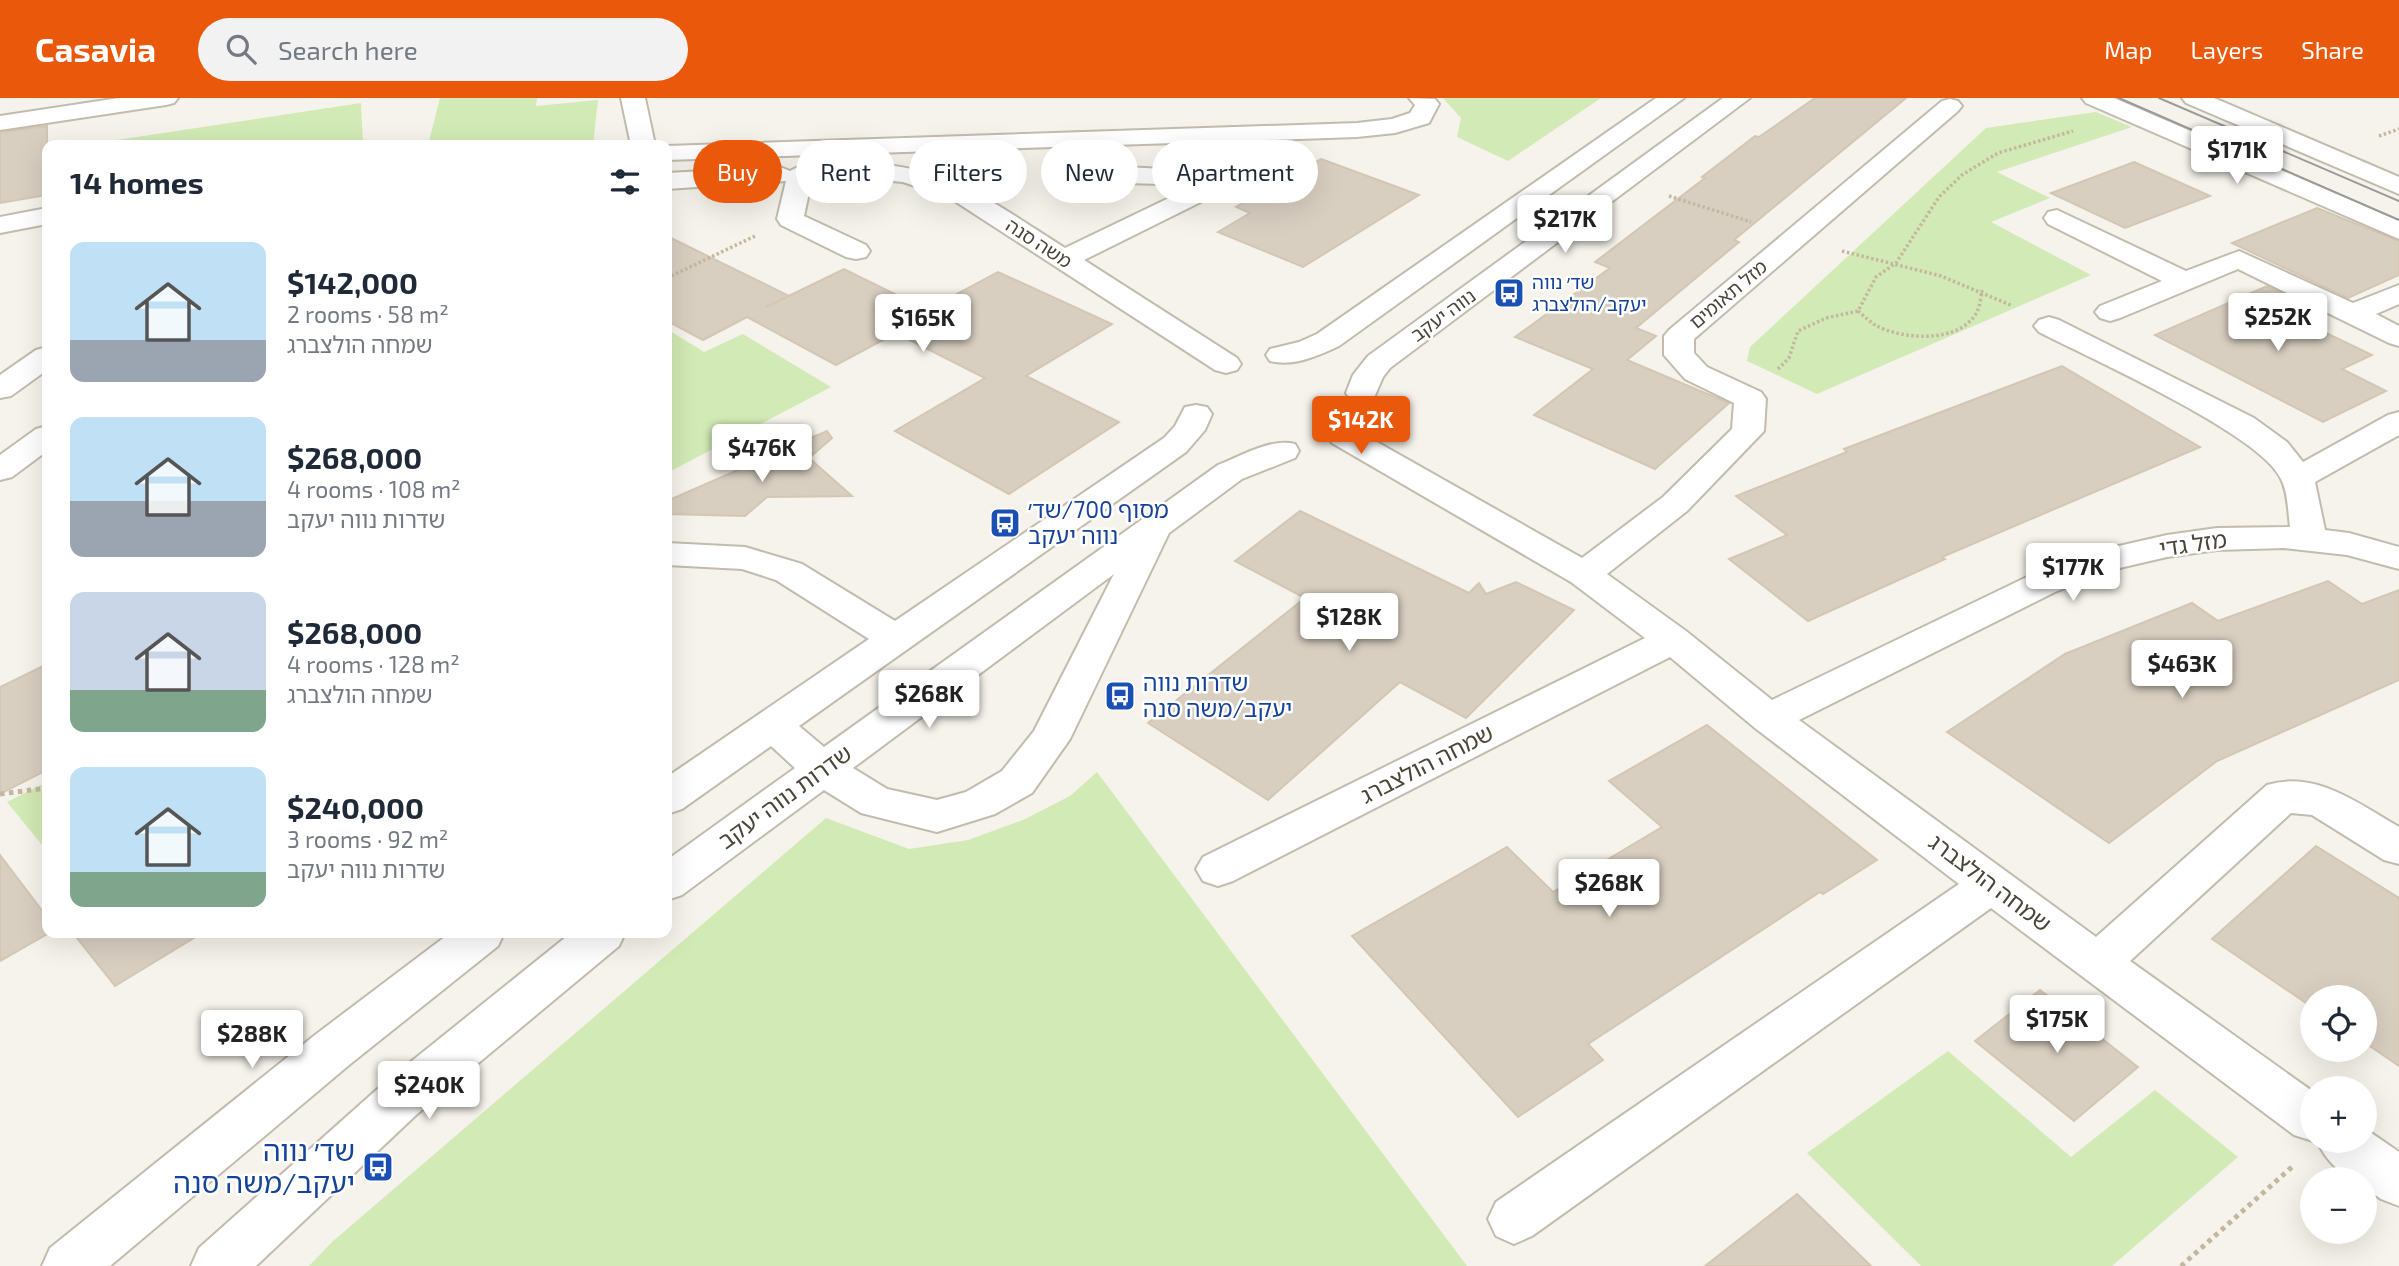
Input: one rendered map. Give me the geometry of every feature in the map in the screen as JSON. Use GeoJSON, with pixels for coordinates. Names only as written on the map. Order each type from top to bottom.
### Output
{"type":"FeatureCollection","features":[{"type":"Feature","properties":{"kind":"street"},"geometry":{"type":"LineString","coordinates":[[0,123],[128,101],[166,98]]}},
{"type":"Feature","properties":{"kind":"street"},"geometry":{"type":"LineString","coordinates":[[633,98],[641,140]]}},
{"type":"Feature","properties":{"kind":"street"},"geometry":{"type":"LineString","coordinates":[[672,153],[1357,130],[1395,126],[1420,118],[1427,104],[1421,98]]}},
{"type":"Feature","properties":{"kind":"street","name":"נווה יעקב"},"geometry":{"type":"LineString","coordinates":[[1281,355],[1308,349],[1328,340],[1672,98]]}},
{"type":"Feature","properties":{"kind":"street","name":"נווה יעקב"},"geometry":{"type":"LineString","coordinates":[[1346,377],[1368,375],[1379,362],[1738,98]]}},
{"type":"Feature","properties":{"kind":"street"},"geometry":{"type":"LineString","coordinates":[[2094,98],[2399,231]]}},
{"type":"Feature","properties":{"kind":"street"},"geometry":{"type":"LineString","coordinates":[[2193,98],[2399,186]]}},
{"type":"Feature","properties":{"kind":"street","name":"מזל תאומים"},"geometry":{"type":"LineString","coordinates":[[1750,399],[1696,373],[1679,355],[1679,336],[1950,106]]}},
{"type":"Feature","properties":{"kind":"street","name":"משה סנה"},"geometry":{"type":"LineString","coordinates":[[672,181],[796,174]]}},
{"type":"Feature","properties":{"kind":"street","name":"משה סנה"},"geometry":{"type":"LineString","coordinates":[[895,174],[921,176],[959,192],[1226,364]]}},
{"type":"Feature","properties":{"kind":"street"},"geometry":{"type":"LineString","coordinates":[[1064,259],[1230,177],[1138,175]]}},
{"type":"Feature","properties":{"kind":"street"},"geometry":{"type":"LineString","coordinates":[[796,192],[790,219],[856,251]]}},
{"type":"Feature","properties":{"kind":"street"},"geometry":{"type":"LineString","coordinates":[[0,225],[42,217]]}},
{"type":"Feature","properties":{"kind":"street"},"geometry":{"type":"LineString","coordinates":[[2057,218],[2185,281]]}},
{"type":"Feature","properties":{"kind":"street"},"geometry":{"type":"LineString","coordinates":[[2110,312],[2239,260],[2399,337]]}},
{"type":"Feature","properties":{"kind":"street"},"geometry":{"type":"LineString","coordinates":[[2352,314],[2399,294]]}},
{"type":"Feature","properties":{"kind":"street"},"geometry":{"type":"LineString","coordinates":[[2049,326],[2243,425],[2275,449],[2298,478],[2310,540]]}},
{"type":"Feature","properties":{"kind":"street"},"geometry":{"type":"LineString","coordinates":[[672,795],[1175,445],[1189,430],[1215,431],[1260,450],[1283,451],[1316,447],[1343,436],[1360,419],[1364,406],[1346,377],[1313,359],[1281,355],[1252,357],[1226,364],[1211,373],[1200,383],[1194,395],[1215,431]]}},
{"type":"Feature","properties":{"kind":"street"},"geometry":{"type":"LineString","coordinates":[[0,389],[42,360]]}},
{"type":"Feature","properties":{"kind":"street"},"geometry":{"type":"LineString","coordinates":[[1584,574],[1675,504],[1748,431],[1750,399]]}},
{"type":"Feature","properties":{"kind":"street"},"geometry":{"type":"LineString","coordinates":[[2298,478],[2399,422]]}},
{"type":"Feature","properties":{"kind":"street","name":"שמחה הולצברג"},"geometry":{"type":"LineString","coordinates":[[1343,436],[1584,574],[1991,885],[2300,1110]]}},
{"type":"Feature","properties":{"kind":"street"},"geometry":{"type":"LineString","coordinates":[[0,470],[42,440]]}},
{"type":"Feature","properties":{"kind":"street","name":"שדרות נווה יעקב"},"geometry":{"type":"LineString","coordinates":[[672,879],[1230,472],[1283,451]]}},
{"type":"Feature","properties":{"kind":"street"},"geometry":{"type":"LineString","coordinates":[[773,725],[824,770],[876,802],[937,816],[980,803],[1017,782],[1050,740],[1155,526]]}},
{"type":"Feature","properties":{"kind":"street","name":"מזל גדי"},"geometry":{"type":"LineString","coordinates":[[1769,718],[2042,584],[2101,561],[2166,546],[2217,539],[2284,537],[2349,544],[2399,558]]}},
{"type":"Feature","properties":{"kind":"street"},"geometry":{"type":"LineString","coordinates":[[672,554],[745,558],[789,572],[897,639]]}},
{"type":"Feature","properties":{"kind":"street","name":"שמחה הולצברג"},"geometry":{"type":"LineString","coordinates":[[1218,869],[1673,640]]}},
{"type":"Feature","properties":{"kind":"street"},"geometry":{"type":"LineString","coordinates":[[2098,963],[2282,796],[2321,802],[2399,848]]}},
{"type":"Feature","properties":{"kind":"street"},"geometry":{"type":"LineString","coordinates":[[1514,1219],[1991,885]]}},
{"type":"Feature","properties":{"kind":"street"},"geometry":{"type":"LineString","coordinates":[[69,1266],[332,1050],[476,938]]}},
{"type":"Feature","properties":{"kind":"street"},"geometry":{"type":"LineString","coordinates":[[218,1266],[399,1100],[597,938]]}},
{"type":"Feature","properties":{"kind":"street"},"geometry":{"type":"LineString","coordinates":[[2329,1153],[2399,1182]]}},
{"type":"Feature","properties":{"kind":"path"},"geometry":{"type":"LineString","coordinates":[[1750,399],[1788,358],[1798,331],[1826,318],[1858,310],[1876,278],[1896,263],[1939,197],[1962,175],[1997,153],[2131,114]]}},
{"type":"Feature","properties":{"kind":"path"},"geometry":{"type":"LineString","coordinates":[[1625,181],[1866,259],[1896,263],[1982,289],[2049,326]]}},
{"type":"Feature","properties":{"kind":"path"},"geometry":{"type":"LineString","coordinates":[[672,276],[790,219]]}},
{"type":"Feature","properties":{"kind":"path"},"geometry":{"type":"LineString","coordinates":[[1858,310],[1875,325],[1899,334],[1930,335],[1957,330],[1976,314],[1982,289]]}},
{"type":"Feature","properties":{"kind":"path"},"geometry":{"type":"LineString","coordinates":[[0,794],[42,789]]}},
{"type":"Feature","properties":{"kind":"path"},"geometry":{"type":"LineString","coordinates":[[2181,1266],[2318,1153]]}},
{"type":"Feature","properties":{"kind":"green space"},"geometry":{"type":"Polygon","coordinates":[[[440,98],[537,98],[536,106],[598,100],[594,140],[429,140],[440,98]]]}},
{"type":"Feature","properties":{"kind":"green space"},"geometry":{"type":"Polygon","coordinates":[[[1443,98],[1601,98],[1508,161],[1457,137],[1461,118],[1443,98]]]}},
{"type":"Feature","properties":{"kind":"green space"},"geometry":{"type":"Polygon","coordinates":[[[361,103],[363,140],[117,140],[361,103]]]}},
{"type":"Feature","properties":{"kind":"green space"},"geometry":{"type":"Polygon","coordinates":[[[2096,112],[2132,127],[1997,172],[2050,198],[1991,222],[2091,275],[1817,394],[1747,361],[1750,347],[1986,128],[2096,112]]]}},
{"type":"Feature","properties":{"kind":"green space"},"geometry":{"type":"Polygon","coordinates":[[[672,332],[704,352],[743,334],[831,387],[672,470],[672,332]]]}},
{"type":"Feature","properties":{"kind":"green space"},"geometry":{"type":"Polygon","coordinates":[[[1097,772],[1467,1266],[309,1266],[332,1242],[826,818],[909,849],[968,840],[1023,820],[1070,796],[1097,772]]]}},
{"type":"Feature","properties":{"kind":"green space"},"geometry":{"type":"Polygon","coordinates":[[[42,784],[42,845],[7,802],[42,784]]]}},
{"type":"Feature","properties":{"kind":"green space"},"geometry":{"type":"Polygon","coordinates":[[[1948,1051],[2071,1157],[2155,1090],[2238,1157],[2112,1266],[1921,1266],[1807,1153],[1948,1051]]]}},
{"type":"Feature","properties":{"kind":"building"},"geometry":{"type":"Polygon","coordinates":[[[1815,98],[1906,98],[1734,240],[1739,242],[1636,328],[1656,336],[1627,360],[1729,403],[1655,469],[1534,415],[1593,369],[1515,337],[1610,268],[1595,262],[1755,136],[1759,137],[1815,98]]]}},
{"type":"Feature","properties":{"kind":"building"},"geometry":{"type":"Polygon","coordinates":[[[47,126],[47,140],[42,140],[42,196],[0,203],[0,132],[47,126]]]}},
{"type":"Feature","properties":{"kind":"building"},"geometry":{"type":"Polygon","coordinates":[[[1321,159],[1419,195],[1303,267],[1218,232],[1250,213],[1236,207],[1243,203],[1318,203],[1318,161],[1321,159]]]}},
{"type":"Feature","properties":{"kind":"building"},"geometry":{"type":"Polygon","coordinates":[[[2134,162],[2210,196],[2125,228],[2051,193],[2134,162]]]}},
{"type":"Feature","properties":{"kind":"building"},"geometry":{"type":"Polygon","coordinates":[[[2317,208],[2399,241],[2399,275],[2348,298],[2232,243],[2317,208]]]}},
{"type":"Feature","properties":{"kind":"building"},"geometry":{"type":"Polygon","coordinates":[[[672,238],[789,296],[844,269],[927,310],[998,272],[1112,324],[1026,376],[1119,422],[1009,494],[895,431],[985,378],[896,333],[836,365],[747,317],[703,340],[672,324],[672,238]]]}},
{"type":"Feature","properties":{"kind":"building"},"geometry":{"type":"Polygon","coordinates":[[[2267,286],[2318,311],[2299,320],[2372,355],[2342,369],[2386,391],[2323,422],[2155,335],[2267,286]]]}},
{"type":"Feature","properties":{"kind":"building"},"geometry":{"type":"Polygon","coordinates":[[[2062,366],[2200,447],[1942,557],[1945,559],[1808,621],[1729,559],[1787,535],[1736,496],[1847,452],[1844,449],[2062,366]]]}},
{"type":"Feature","properties":{"kind":"building"},"geometry":{"type":"Polygon","coordinates":[[[827,431],[832,438],[809,458],[852,496],[767,497],[745,516],[672,514],[672,499],[827,431]]]}},
{"type":"Feature","properties":{"kind":"building"},"geometry":{"type":"Polygon","coordinates":[[[1300,511],[1469,593],[1479,583],[1486,594],[1516,582],[1574,610],[1466,718],[1400,682],[1268,800],[1148,723],[1305,598],[1235,561],[1300,511]]]}},
{"type":"Feature","properties":{"kind":"building"},"geometry":{"type":"Polygon","coordinates":[[[2328,581],[2362,604],[2399,590],[2399,680],[2217,761],[2109,843],[1947,732],[2065,654],[2192,603],[2218,621],[2328,581]]]}},
{"type":"Feature","properties":{"kind":"building"},"geometry":{"type":"Polygon","coordinates":[[[42,666],[42,773],[0,794],[0,687],[42,666]]]}},
{"type":"Feature","properties":{"kind":"building"},"geometry":{"type":"Polygon","coordinates":[[[1707,725],[1877,860],[1823,894],[1820,892],[1588,1044],[1603,1060],[1518,1117],[1352,936],[1507,847],[1553,892],[1662,827],[1609,781],[1707,725]]]}},
{"type":"Feature","properties":{"kind":"building"},"geometry":{"type":"Polygon","coordinates":[[[2316,846],[2399,898],[2399,1066],[2377,1051],[2377,985],[2300,985],[2300,999],[2212,939],[2316,846]]]}},
{"type":"Feature","properties":{"kind":"building"},"geometry":{"type":"Polygon","coordinates":[[[0,855],[42,910],[42,937],[0,961],[0,855]]]}},
{"type":"Feature","properties":{"kind":"building"},"geometry":{"type":"Polygon","coordinates":[[[77,938],[194,938],[115,986],[77,938]]]}},
{"type":"Feature","properties":{"kind":"building"},"geometry":{"type":"Polygon","coordinates":[[[2040,990],[2138,1067],[2074,1121],[1975,1041],[2040,990]]]}},
{"type":"Feature","properties":{"kind":"building"},"geometry":{"type":"Polygon","coordinates":[[[1797,1194],[1871,1266],[1705,1266],[1797,1194]]]}},
{"type":"Feature","properties":{"kind":"tram line"},"geometry":{"type":"LineString","coordinates":[[2119,98],[2399,220]]}},
{"type":"Feature","properties":{"kind":"tram line"},"geometry":{"type":"LineString","coordinates":[[2159,98],[2399,201]]}},
{"type":"Feature","properties":{"kind":"place","name":"שד׳ נווה יעקב/הולצברג"},"geometry":{"type":"Point","coordinates":[1509,293]}},
{"type":"Feature","properties":{"kind":"place","name":"מסוף 700/שד׳ נווה יעקב"},"geometry":{"type":"Point","coordinates":[1005,523]}},
{"type":"Feature","properties":{"kind":"place","name":"שדרות נווה יעקב/משה סנה"},"geometry":{"type":"Point","coordinates":[1120,696]}},
{"type":"Feature","properties":{"kind":"place","name":"שד׳ נווה יעקב/משה סנה"},"geometry":{"type":"Point","coordinates":[378,1167]}}]}
